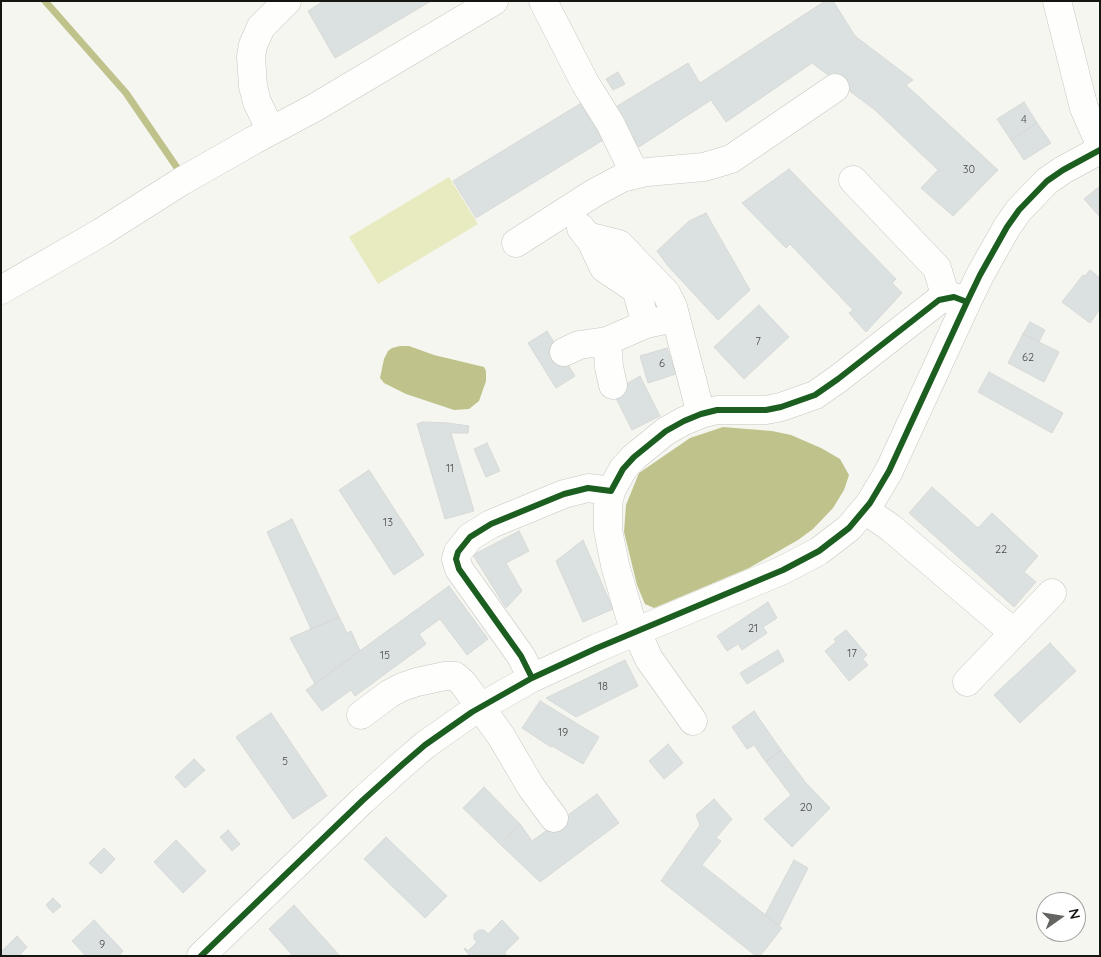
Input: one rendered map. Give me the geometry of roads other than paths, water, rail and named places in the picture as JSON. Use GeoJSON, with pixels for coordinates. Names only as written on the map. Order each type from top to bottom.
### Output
{"type":"FeatureCollection","features":[{"type":"Feature","properties":{"kind":"street"},"geometry":{"type":"LineString","coordinates":[[272,130],[262,112],[253,86],[251,57],[253,45],[262,27],[287,1]]}},
{"type":"Feature","properties":{"kind":"street"},"geometry":{"type":"LineString","coordinates":[[1,290],[100,233],[182,181],[314,108],[494,1]]}},
{"type":"Feature","properties":{"kind":"street"},"geometry":{"type":"LineString","coordinates":[[543,1],[585,83],[610,123],[634,174]]}},
{"type":"Feature","properties":{"kind":"street"},"geometry":{"type":"LineString","coordinates":[[1057,1],[1084,108],[1100,144]]}},
{"type":"Feature","properties":{"kind":"street"},"geometry":{"type":"LineString","coordinates":[[516,243],[610,184],[634,174],[704,167],[731,159],[835,88]]}},
{"type":"Feature","properties":{"kind":"street"},"geometry":{"type":"LineString","coordinates":[[200,956],[403,764],[425,745],[479,707],[532,678],[808,558],[849,528],[865,510],[889,471],[956,300],[1028,200],[1047,181],[1100,150]]}},
{"type":"Feature","properties":{"kind":"street"},"geometry":{"type":"LineString","coordinates":[[853,180],[937,268],[956,300]]}},
{"type":"Feature","properties":{"kind":"street"},"geometry":{"type":"LineString","coordinates":[[569,209],[587,236],[618,244],[638,278],[666,293],[676,318],[701,414]]}},
{"type":"Feature","properties":{"kind":"street"},"geometry":{"type":"LineString","coordinates":[[638,278],[637,292],[646,324]]}},
{"type":"Feature","properties":{"kind":"street"},"geometry":{"type":"LineString","coordinates":[[693,721],[658,674],[636,632],[625,602],[610,541],[608,518],[611,492],[623,469],[634,456],[666,431],[701,414],[733,409],[766,410],[815,395],[930,306],[956,300]]}},
{"type":"Feature","properties":{"kind":"street"},"geometry":{"type":"LineString","coordinates":[[564,352],[579,345],[607,341],[646,324],[676,318]]}},
{"type":"Feature","properties":{"kind":"street"},"geometry":{"type":"LineString","coordinates":[[607,341],[608,366],[613,385]]}},
{"type":"Feature","properties":{"kind":"street"},"geometry":{"type":"LineString","coordinates":[[532,678],[520,656],[458,569],[456,559],[458,552],[470,537],[479,530],[550,498],[588,488],[611,492]]}},
{"type":"Feature","properties":{"kind":"street"},"geometry":{"type":"LineString","coordinates":[[865,510],[891,528],[1014,633]]}},
{"type":"Feature","properties":{"kind":"street"},"geometry":{"type":"LineString","coordinates":[[967,682],[1052,593]]}},
{"type":"Feature","properties":{"kind":"street"},"geometry":{"type":"LineString","coordinates":[[361,715],[389,694],[402,687],[417,682],[455,676],[463,683],[509,748],[530,787],[554,818]]}},
{"type":"Feature","properties":{"kind":"waterway"},"geometry":{"type":"LineString","coordinates":[[45,1],[126,93],[180,172]]}}]}
